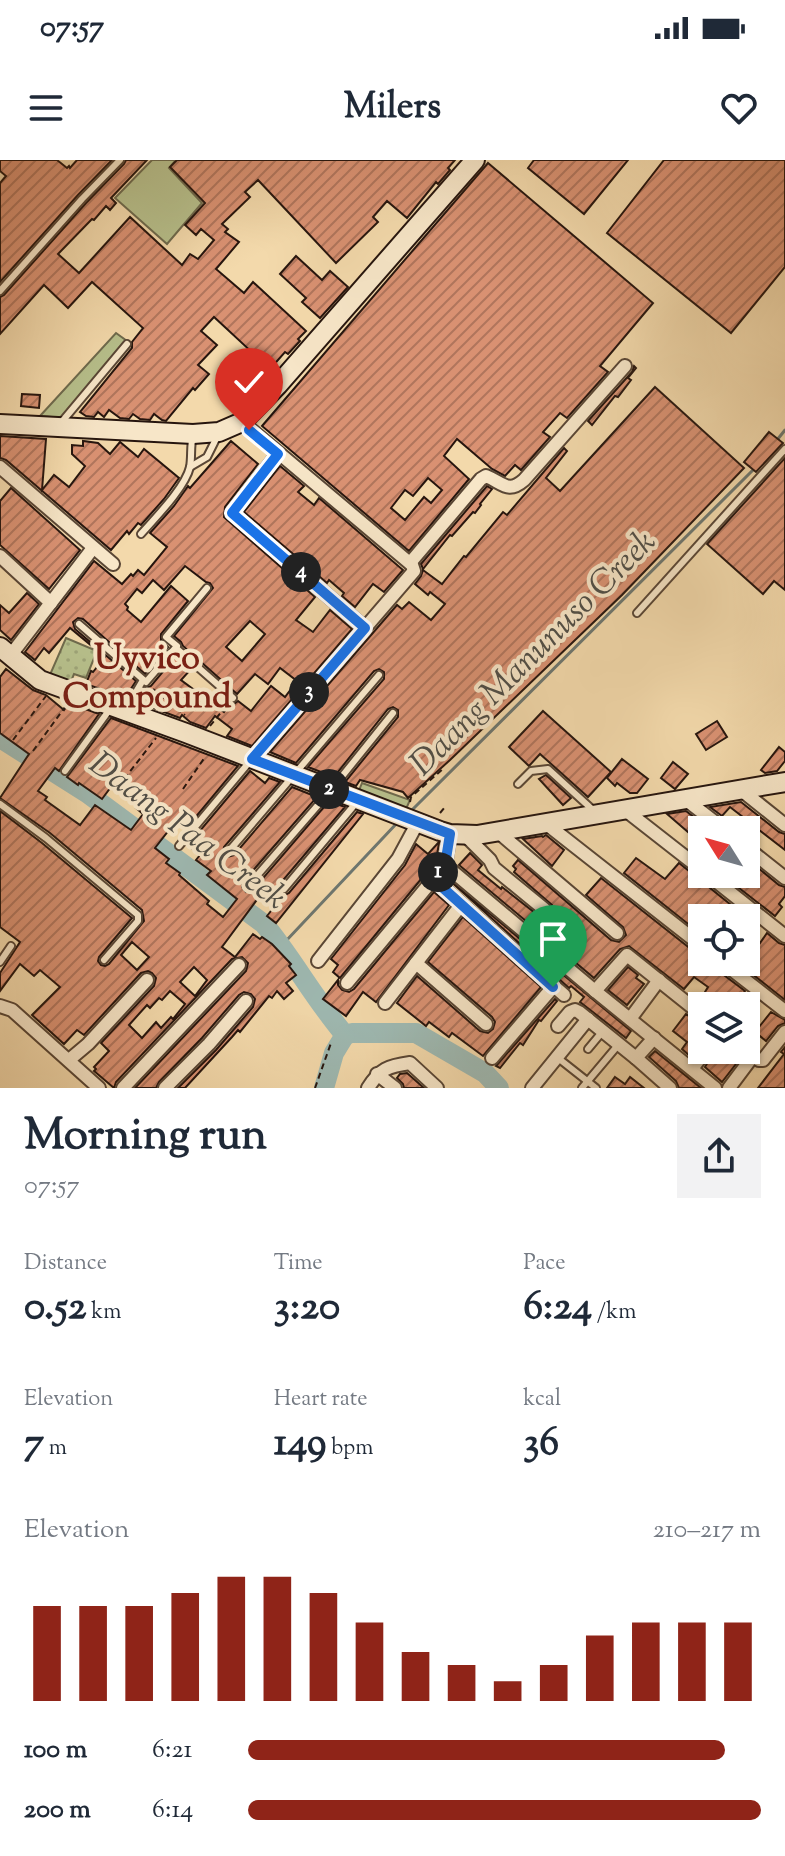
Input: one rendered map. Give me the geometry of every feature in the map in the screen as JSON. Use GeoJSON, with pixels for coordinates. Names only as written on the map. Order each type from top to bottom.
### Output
{"type":"FeatureCollection","features":[{"type":"Feature","properties":{"kind":"street"},"geometry":{"type":"LineString","coordinates":[[0,424],[193,434],[219,432],[242,422],[475,160]]}},
{"type":"Feature","properties":{"kind":"street"},"geometry":{"type":"LineString","coordinates":[[252,759],[365,628],[481,479],[486,476],[509,488],[516,488],[625,366]]}},
{"type":"Feature","properties":{"kind":"street"},"geometry":{"type":"LineString","coordinates":[[242,422],[412,567]]}},
{"type":"Feature","properties":{"kind":"street"},"geometry":{"type":"LineString","coordinates":[[278,454],[232,513],[365,628]]}},
{"type":"Feature","properties":{"kind":"street"},"geometry":{"type":"LineString","coordinates":[[0,467],[113,564]]}},
{"type":"Feature","properties":{"kind":"street"},"geometry":{"type":"LineString","coordinates":[[93,548],[51,603],[5,652],[40,680],[458,835],[544,909]]}},
{"type":"Feature","properties":{"kind":"street"},"geometry":{"type":"LineString","coordinates":[[0,556],[51,603]]}},
{"type":"Feature","properties":{"kind":"street"},"geometry":{"type":"LineString","coordinates":[[458,835],[785,782]]}},
{"type":"Feature","properties":{"kind":"street"},"geometry":{"type":"LineString","coordinates":[[740,789],[785,825]]}},
{"type":"Feature","properties":{"kind":"street"},"geometry":{"type":"LineString","coordinates":[[685,799],[707,816]]}},
{"type":"Feature","properties":{"kind":"street"},"geometry":{"type":"LineString","coordinates":[[624,809],[688,859]]}},
{"type":"Feature","properties":{"kind":"street"},"geometry":{"type":"LineString","coordinates":[[318,961],[398,859],[407,818]]}},
{"type":"Feature","properties":{"kind":"street"},"geometry":{"type":"LineString","coordinates":[[544,822],[688,935]]}},
{"type":"Feature","properties":{"kind":"street"},"geometry":{"type":"LineString","coordinates":[[497,831],[617,933]]}},
{"type":"Feature","properties":{"kind":"street"},"geometry":{"type":"LineString","coordinates":[[347,983],[445,865],[458,835]]}},
{"type":"Feature","properties":{"kind":"street"},"geometry":{"type":"LineString","coordinates":[[760,858],[785,878]]}},
{"type":"Feature","properties":{"kind":"street"},"geometry":{"type":"LineString","coordinates":[[445,865],[715,1088]]}},
{"type":"Feature","properties":{"kind":"street"},"geometry":{"type":"LineString","coordinates":[[433,879],[564,995]]}},
{"type":"Feature","properties":{"kind":"street"},"geometry":{"type":"LineString","coordinates":[[725,888],[785,936]]}},
{"type":"Feature","properties":{"kind":"street"},"geometry":{"type":"LineString","coordinates":[[385,1003],[461,905]]}},
{"type":"Feature","properties":{"kind":"street"},"geometry":{"type":"LineString","coordinates":[[595,991],[627,955],[688,1004]]}},
{"type":"Feature","properties":{"kind":"street"},"geometry":{"type":"LineString","coordinates":[[416,963],[486,1024]]}},
{"type":"Feature","properties":{"kind":"street"},"geometry":{"type":"LineString","coordinates":[[123,1088],[239,965]]}},
{"type":"Feature","properties":{"kind":"street"},"geometry":{"type":"LineString","coordinates":[[740,976],[785,1011]]}},
{"type":"Feature","properties":{"kind":"street"},"geometry":{"type":"LineString","coordinates":[[69,1060],[88,1044],[147,980]]}},
{"type":"Feature","properties":{"kind":"street"},"geometry":{"type":"LineString","coordinates":[[630,1019],[659,980]]}},
{"type":"Feature","properties":{"kind":"street"},"geometry":{"type":"LineString","coordinates":[[492,1058],[553,987]]}},
{"type":"Feature","properties":{"kind":"street"},"geometry":{"type":"LineString","coordinates":[[165,1088],[246,1001]]}},
{"type":"Feature","properties":{"kind":"street"},"geometry":{"type":"LineString","coordinates":[[0,1006],[12,1010],[99,1088]]}},
{"type":"Feature","properties":{"kind":"street"},"geometry":{"type":"LineString","coordinates":[[558,1026],[575,1010],[636,1058],[666,1087]]}},
{"type":"Feature","properties":{"kind":"street"},"geometry":{"type":"LineString","coordinates":[[532,1088],[588,1019]]}},
{"type":"Feature","properties":{"kind":"street"},"geometry":{"type":"LineString","coordinates":[[760,1060],[785,1032]]}},
{"type":"Feature","properties":{"kind":"street"},"geometry":{"type":"LineString","coordinates":[[636,1058],[654,1038]]}},
{"type":"Feature","properties":{"kind":"street"},"geometry":{"type":"LineString","coordinates":[[368,1088],[377,1074],[392,1065],[410,1063],[437,1088]]}},
{"type":"Feature","properties":{"kind":"street"},"geometry":{"type":"LineString","coordinates":[[692,1069],[696,1064]]}},
{"type":"Feature","properties":{"kind":"street"},"geometry":{"type":"LineString","coordinates":[[729,1088],[743,1064]]}},
{"type":"Feature","properties":{"kind":"street"},"geometry":{"type":"LineString","coordinates":[[377,1074],[395,1088]]}},
{"type":"Feature","properties":{"kind":"lane"},"geometry":{"type":"LineString","coordinates":[[0,291],[120,160]]}},
{"type":"Feature","properties":{"kind":"lane"},"geometry":{"type":"LineString","coordinates":[[58,426],[127,344]]}},
{"type":"Feature","properties":{"kind":"lane"},"geometry":{"type":"LineString","coordinates":[[190,467],[207,457],[219,432]]}},
{"type":"Feature","properties":{"kind":"lane"},"geometry":{"type":"LineString","coordinates":[[141,534],[174,496],[190,467],[193,434]]}},
{"type":"Feature","properties":{"kind":"lane"},"geometry":{"type":"LineString","coordinates":[[637,613],[785,449]]}},
{"type":"Feature","properties":{"kind":"lane"},"geometry":{"type":"LineString","coordinates":[[207,588],[166,637],[233,698]]}},
{"type":"Feature","properties":{"kind":"lane"},"geometry":{"type":"LineString","coordinates":[[79,624],[144,681]]}},
{"type":"Feature","properties":{"kind":"lane"},"geometry":{"type":"LineString","coordinates":[[65,771],[176,648]]}},
{"type":"Feature","properties":{"kind":"lane"},"geometry":{"type":"LineString","coordinates":[[229,851],[379,675]]}},
{"type":"Feature","properties":{"kind":"lane"},"geometry":{"type":"LineString","coordinates":[[248,886],[393,713]]}},
{"type":"Feature","properties":{"kind":"lane"},"geometry":{"type":"LineString","coordinates":[[179,846],[252,759]]}},
{"type":"Feature","properties":{"kind":"lane"},"geometry":{"type":"LineString","coordinates":[[518,784],[531,771],[548,769],[597,814]]}},
{"type":"Feature","properties":{"kind":"lane"},"geometry":{"type":"LineString","coordinates":[[284,889],[358,800]]}},
{"type":"Feature","properties":{"kind":"lane"},"geometry":{"type":"LineString","coordinates":[[0,804],[138,915],[139,920],[104,960]]}},
{"type":"Feature","properties":{"kind":"lane"},"geometry":{"type":"LineString","coordinates":[[0,962],[11,946]]}},
{"type":"Feature","properties":{"kind":"lane"},"geometry":{"type":"LineString","coordinates":[[588,1049],[603,1031]]}},
{"type":"Feature","properties":{"kind":"lane"},"geometry":{"type":"LineString","coordinates":[[582,1088],[619,1044]]}},
{"type":"Feature","properties":{"kind":"lane"},"geometry":{"type":"LineString","coordinates":[[557,1057],[596,1088]]}},
{"type":"Feature","properties":{"kind":"path"},"geometry":{"type":"LineString","coordinates":[[144,681],[185,715]]}},
{"type":"Feature","properties":{"kind":"path"},"geometry":{"type":"LineString","coordinates":[[13,740],[55,685]]}},
{"type":"Feature","properties":{"kind":"path"},"geometry":{"type":"LineString","coordinates":[[33,751],[75,693]]}},
{"type":"Feature","properties":{"kind":"path"},"geometry":{"type":"LineString","coordinates":[[183,789],[233,698]]}},
{"type":"Feature","properties":{"kind":"path"},"geometry":{"type":"LineString","coordinates":[[118,787],[156,740],[161,725]]}},
{"type":"Feature","properties":{"kind":"path"},"geometry":{"type":"LineString","coordinates":[[407,818],[411,797],[444,768]]}},
{"type":"Feature","properties":{"kind":"path"},"geometry":{"type":"LineString","coordinates":[[315,1088],[331,1043]]}},
{"type":"Feature","properties":{"kind":"green space"},"geometry":{"type":"Polygon","coordinates":[[[152,160],[176,160],[169,168],[202,203],[167,244],[115,198],[152,160]]]}},
{"type":"Feature","properties":{"kind":"green space"},"geometry":{"type":"Polygon","coordinates":[[[116,333],[127,341],[64,418],[40,416],[116,333]]]}},
{"type":"Feature","properties":{"kind":"green space"},"geometry":{"type":"Polygon","coordinates":[[[66,638],[97,651],[86,678],[74,674],[69,686],[49,677],[66,638]]]}},
{"type":"Feature","properties":{"kind":"green space"},"geometry":{"type":"Polygon","coordinates":[[[362,783],[410,800],[406,809],[358,793],[362,783]]]}},
{"type":"Feature","properties":{"kind":"building"},"geometry":{"type":"Polygon","coordinates":[[[0,160],[57,160],[70,168],[77,160],[112,160],[0,282],[0,183],[6,176],[0,171],[0,160]]]}},
{"type":"Feature","properties":{"kind":"building"},"geometry":{"type":"Polygon","coordinates":[[[126,160],[147,160],[111,198],[116,203],[110,210],[106,206],[58,254],[79,273],[130,217],[182,265],[190,254],[198,259],[214,240],[201,229],[196,235],[185,225],[205,203],[170,167],[177,160],[455,160],[448,168],[450,170],[438,184],[436,182],[407,218],[387,201],[373,217],[378,222],[336,263],[258,180],[245,192],[250,197],[222,224],[228,229],[225,232],[239,242],[216,269],[244,293],[253,282],[306,331],[288,354],[285,352],[270,369],[214,317],[201,331],[217,345],[198,365],[209,374],[166,421],[154,414],[150,420],[133,414],[129,419],[120,418],[109,410],[104,417],[98,412],[94,417],[80,412],[132,348],[132,342],[143,328],[92,282],[68,308],[44,285],[0,334],[0,297],[126,160]]]}},
{"type":"Feature","properties":{"kind":"building"},"geometry":{"type":"Polygon","coordinates":[[[534,160],[628,160],[584,214],[528,168],[534,160]]]}},
{"type":"Feature","properties":{"kind":"building"},"geometry":{"type":"Polygon","coordinates":[[[664,160],[785,160],[785,267],[731,333],[607,233],[664,160]]]}},
{"type":"Feature","properties":{"kind":"building"},"geometry":{"type":"Polygon","coordinates":[[[488,163],[653,303],[600,366],[608,372],[567,418],[560,413],[543,432],[550,437],[521,470],[515,465],[505,476],[457,439],[444,456],[469,479],[409,551],[262,426],[488,163]],[[428,478],[413,496],[405,490],[391,508],[405,520],[424,497],[431,503],[442,490],[428,478]]]}},
{"type":"Feature","properties":{"kind":"building"},"geometry":{"type":"Polygon","coordinates":[[[296,256],[322,280],[330,271],[348,287],[320,318],[302,302],[306,298],[280,274],[296,256]]]}},
{"type":"Feature","properties":{"kind":"building"},"geometry":{"type":"Polygon","coordinates":[[[634,366],[636,368],[628,378],[631,380],[592,425],[588,421],[634,366]]]}},
{"type":"Feature","properties":{"kind":"building"},"geometry":{"type":"Polygon","coordinates":[[[655,387],[744,468],[622,595],[450,760],[408,798],[403,792],[360,780],[356,786],[345,782],[398,717],[398,710],[393,707],[388,709],[334,777],[308,767],[384,679],[384,672],[379,669],[374,671],[296,763],[270,752],[397,605],[402,609],[409,602],[431,620],[445,604],[415,584],[423,570],[442,584],[503,512],[507,515],[564,448],[567,451],[546,478],[560,491],[655,387]]]}},
{"type":"Feature","properties":{"kind":"building"},"geometry":{"type":"Polygon","coordinates":[[[22,394],[40,395],[39,408],[21,406],[22,394]]]}},
{"type":"Feature","properties":{"kind":"building"},"geometry":{"type":"Polygon","coordinates":[[[769,432],[783,443],[756,472],[744,462],[769,432]]]}},
{"type":"Feature","properties":{"kind":"building"},"geometry":{"type":"Polygon","coordinates":[[[0,436],[46,439],[42,490],[54,475],[69,487],[85,466],[72,454],[72,445],[83,446],[83,441],[98,443],[110,454],[120,442],[138,457],[144,449],[179,478],[141,525],[138,523],[129,534],[127,531],[111,550],[0,458],[0,436]]]}},
{"type":"Feature","properties":{"kind":"building"},"geometry":{"type":"Polygon","coordinates":[[[231,441],[258,464],[225,507],[224,517],[315,597],[296,620],[313,632],[330,610],[352,629],[252,746],[227,736],[232,729],[215,716],[206,728],[182,715],[180,718],[137,702],[145,688],[151,686],[176,656],[191,669],[181,680],[224,712],[231,703],[238,701],[251,711],[271,686],[285,697],[297,681],[280,668],[268,684],[255,674],[237,694],[183,646],[174,636],[213,588],[185,566],[164,590],[153,580],[142,593],[137,589],[125,604],[127,610],[141,622],[171,586],[188,601],[161,634],[161,640],[168,647],[145,674],[83,619],[73,622],[75,629],[136,681],[125,698],[86,684],[91,671],[105,657],[70,628],[49,653],[44,648],[35,660],[25,652],[94,561],[122,584],[138,570],[144,575],[167,547],[150,533],[188,486],[190,488],[231,441]],[[250,621],[226,647],[242,661],[265,634],[250,621]]]}},
{"type":"Feature","properties":{"kind":"building"},"geometry":{"type":"Polygon","coordinates":[[[785,458],[785,590],[774,581],[763,594],[707,544],[785,458]]]}},
{"type":"Feature","properties":{"kind":"building"},"geometry":{"type":"Polygon","coordinates":[[[280,466],[304,486],[298,492],[314,505],[319,498],[403,570],[384,592],[373,584],[355,607],[329,580],[327,583],[244,512],[280,466]]]}},
{"type":"Feature","properties":{"kind":"building"},"geometry":{"type":"Polygon","coordinates":[[[487,486],[492,489],[475,513],[450,535],[423,569],[421,564],[487,486]]]}},
{"type":"Feature","properties":{"kind":"building"},"geometry":{"type":"Polygon","coordinates":[[[11,488],[80,550],[49,589],[0,545],[0,501],[11,488]]]}},
{"type":"Feature","properties":{"kind":"building"},"geometry":{"type":"Polygon","coordinates":[[[27,593],[39,604],[11,640],[0,630],[0,605],[9,613],[27,593]]]}},
{"type":"Feature","properties":{"kind":"building"},"geometry":{"type":"Polygon","coordinates":[[[6,669],[64,710],[69,703],[99,714],[59,771],[55,768],[38,791],[47,797],[45,800],[80,825],[95,805],[131,830],[143,814],[136,808],[140,802],[114,783],[102,799],[67,777],[111,718],[238,766],[190,824],[180,816],[155,848],[169,859],[166,863],[223,917],[237,899],[207,875],[211,871],[196,860],[200,855],[188,845],[250,771],[265,783],[269,778],[280,782],[224,847],[227,857],[234,855],[292,787],[317,797],[243,882],[246,892],[253,890],[329,801],[345,807],[279,885],[281,894],[289,893],[357,812],[363,814],[276,923],[267,916],[282,897],[269,887],[222,947],[235,957],[253,934],[260,939],[262,937],[291,964],[289,966],[296,975],[286,983],[293,991],[284,999],[277,991],[272,998],[269,996],[240,1032],[238,1030],[185,1088],[178,1088],[253,1007],[255,999],[251,994],[244,992],[239,995],[156,1088],[135,1088],[246,971],[248,963],[242,957],[232,959],[116,1082],[114,1088],[94,1071],[109,1051],[101,1043],[154,986],[156,978],[152,973],[141,973],[84,1035],[77,1030],[64,1044],[32,1015],[60,987],[40,970],[34,976],[20,964],[0,991],[0,973],[20,942],[0,927],[0,811],[132,918],[99,957],[101,965],[109,964],[144,921],[142,910],[50,833],[0,798],[29,754],[0,733],[0,677],[6,669]],[[132,942],[121,955],[137,970],[149,957],[132,942]],[[194,967],[180,982],[195,996],[207,980],[194,967]],[[170,991],[162,1000],[159,998],[150,1008],[147,1005],[129,1025],[142,1038],[156,1022],[161,1028],[171,1017],[173,1019],[185,1004],[170,991]]]}},
{"type":"Feature","properties":{"kind":"building"},"geometry":{"type":"Polygon","coordinates":[[[543,711],[611,772],[588,797],[540,754],[529,766],[509,747],[543,711]]]}},
{"type":"Feature","properties":{"kind":"building"},"geometry":{"type":"Polygon","coordinates":[[[717,721],[727,737],[706,750],[696,734],[717,721]]]}},
{"type":"Feature","properties":{"kind":"building"},"geometry":{"type":"Polygon","coordinates":[[[779,747],[785,752],[785,761],[777,771],[765,773],[761,770],[779,747]]]}},
{"type":"Feature","properties":{"kind":"building"},"geometry":{"type":"Polygon","coordinates":[[[622,759],[648,779],[637,793],[630,793],[617,783],[615,786],[607,778],[622,759]]]}},
{"type":"Feature","properties":{"kind":"building"},"geometry":{"type":"Polygon","coordinates":[[[673,762],[688,774],[675,789],[661,778],[673,762]]]}},
{"type":"Feature","properties":{"kind":"building"},"geometry":{"type":"Polygon","coordinates":[[[546,775],[571,798],[563,805],[539,779],[546,775]]]}},
{"type":"Feature","properties":{"kind":"building"},"geometry":{"type":"Polygon","coordinates":[[[741,802],[759,816],[742,816],[730,807],[722,816],[710,807],[741,802]]]}},
{"type":"Feature","properties":{"kind":"building"},"geometry":{"type":"Polygon","coordinates":[[[686,811],[692,816],[688,816],[688,832],[667,814],[686,811]]]}},
{"type":"Feature","properties":{"kind":"building"},"geometry":{"type":"Polygon","coordinates":[[[760,817],[785,834],[785,850],[760,831],[760,817]]]}},
{"type":"Feature","properties":{"kind":"building"},"geometry":{"type":"Polygon","coordinates":[[[546,835],[564,850],[552,866],[523,839],[546,835]]]}},
{"type":"Feature","properties":{"kind":"building"},"geometry":{"type":"Polygon","coordinates":[[[438,843],[436,861],[340,978],[333,972],[338,965],[331,959],[405,865],[416,844],[428,854],[438,843]]]}},
{"type":"Feature","properties":{"kind":"building"},"geometry":{"type":"Polygon","coordinates":[[[470,853],[482,865],[478,870],[539,916],[546,918],[553,911],[552,905],[514,872],[516,869],[513,866],[518,860],[611,940],[619,942],[626,935],[623,927],[586,895],[601,878],[688,947],[688,976],[725,976],[745,991],[705,992],[708,987],[694,977],[684,989],[629,946],[620,949],[594,978],[459,865],[470,853]]]}},
{"type":"Feature","properties":{"kind":"building"},"geometry":{"type":"Polygon","coordinates":[[[636,858],[665,879],[679,863],[688,870],[688,888],[710,888],[730,904],[688,904],[688,924],[624,873],[636,858]]]}},
{"type":"Feature","properties":{"kind":"building"},"geometry":{"type":"Polygon","coordinates":[[[760,869],[785,887],[785,896],[775,916],[739,888],[760,888],[760,869]]]}},
{"type":"Feature","properties":{"kind":"building"},"geometry":{"type":"Polygon","coordinates":[[[448,879],[631,1031],[626,1038],[580,1002],[584,997],[571,986],[569,988],[448,879]]]}},
{"type":"Feature","properties":{"kind":"building"},"geometry":{"type":"Polygon","coordinates":[[[434,892],[449,905],[376,1002],[363,992],[346,1016],[323,999],[338,980],[342,990],[349,992],[354,989],[434,892]]]}},
{"type":"Feature","properties":{"kind":"building"},"geometry":{"type":"Polygon","coordinates":[[[463,917],[541,987],[483,1056],[452,1033],[449,1037],[429,1022],[426,1026],[397,1003],[417,976],[480,1031],[488,1033],[493,1029],[495,1022],[492,1017],[428,962],[463,917]]]}},
{"type":"Feature","properties":{"kind":"building"},"geometry":{"type":"Polygon","coordinates":[[[767,933],[785,945],[785,1000],[755,976],[760,976],[760,943],[767,933]]]}},
{"type":"Feature","properties":{"kind":"building"},"geometry":{"type":"Polygon","coordinates":[[[628,967],[644,984],[627,1005],[608,990],[628,967]]]}},
{"type":"Feature","properties":{"kind":"building"},"geometry":{"type":"Polygon","coordinates":[[[555,999],[557,1001],[539,1020],[523,1045],[520,1043],[500,1068],[496,1066],[555,999]]]}},
{"type":"Feature","properties":{"kind":"building"},"geometry":{"type":"Polygon","coordinates":[[[771,1012],[785,1020],[766,1041],[760,1036],[760,1026],[771,1012]]]}},
{"type":"Feature","properties":{"kind":"building"},"geometry":{"type":"Polygon","coordinates":[[[686,1014],[688,1015],[688,1054],[682,1049],[687,1042],[673,1031],[686,1014]]]}},
{"type":"Feature","properties":{"kind":"building"},"geometry":{"type":"Polygon","coordinates":[[[785,1047],[785,1088],[758,1088],[784,1054],[781,1052],[785,1047]]]}},
{"type":"Feature","properties":{"kind":"building"},"geometry":{"type":"Polygon","coordinates":[[[655,1051],[701,1088],[679,1088],[676,1081],[649,1057],[655,1051]]]}},
{"type":"Feature","properties":{"kind":"building"},"geometry":{"type":"Polygon","coordinates":[[[707,1064],[736,1064],[722,1082],[705,1067],[707,1064]]]}},
{"type":"Feature","properties":{"kind":"building"},"geometry":{"type":"Polygon","coordinates":[[[407,1073],[424,1088],[404,1088],[397,1078],[407,1073]]]}},
{"type":"Feature","properties":{"kind":"building"},"geometry":{"type":"Polygon","coordinates":[[[615,1077],[625,1084],[630,1077],[644,1088],[607,1088],[615,1077]]]}},
{"type":"Feature","properties":{"kind":"waterway","name":"Daang Manunuso Creek"},"geometry":{"type":"LineString","coordinates":[[777,440],[785,430]]}},
{"type":"Feature","properties":{"kind":"waterway","name":"Daang Manunuso Creek"},"geometry":{"type":"LineString","coordinates":[[410,812],[755,468]]}},
{"type":"Feature","properties":{"kind":"waterway","name":"Daang Paa Creek"},"geometry":{"type":"LineString","coordinates":[[0,738],[87,793],[264,924],[345,1035]]}},
{"type":"Feature","properties":{"kind":"waterway","name":"Daang Manunuso Creek"},"geometry":{"type":"LineString","coordinates":[[283,947],[398,822]]}},
{"type":"Feature","properties":{"kind":"waterway"},"geometry":{"type":"LineString","coordinates":[[345,1035],[416,1033],[485,1073],[499,1088]]}},
{"type":"Feature","properties":{"kind":"waterway"},"geometry":{"type":"LineString","coordinates":[[324,1088],[334,1053],[345,1035]]}},
{"type":"Feature","properties":{"kind":"district","name":"Uyvico Compound"},"geometry":{"type":"Point","coordinates":[147,678]}},
{"type":"Feature","properties":{"kind":"route"},"geometry":{"type":"LineString","coordinates":[[249,430],[278,454],[232,513],[365,628],[252,759],[450,834],[445,865],[433,879],[553,987]]}}]}
